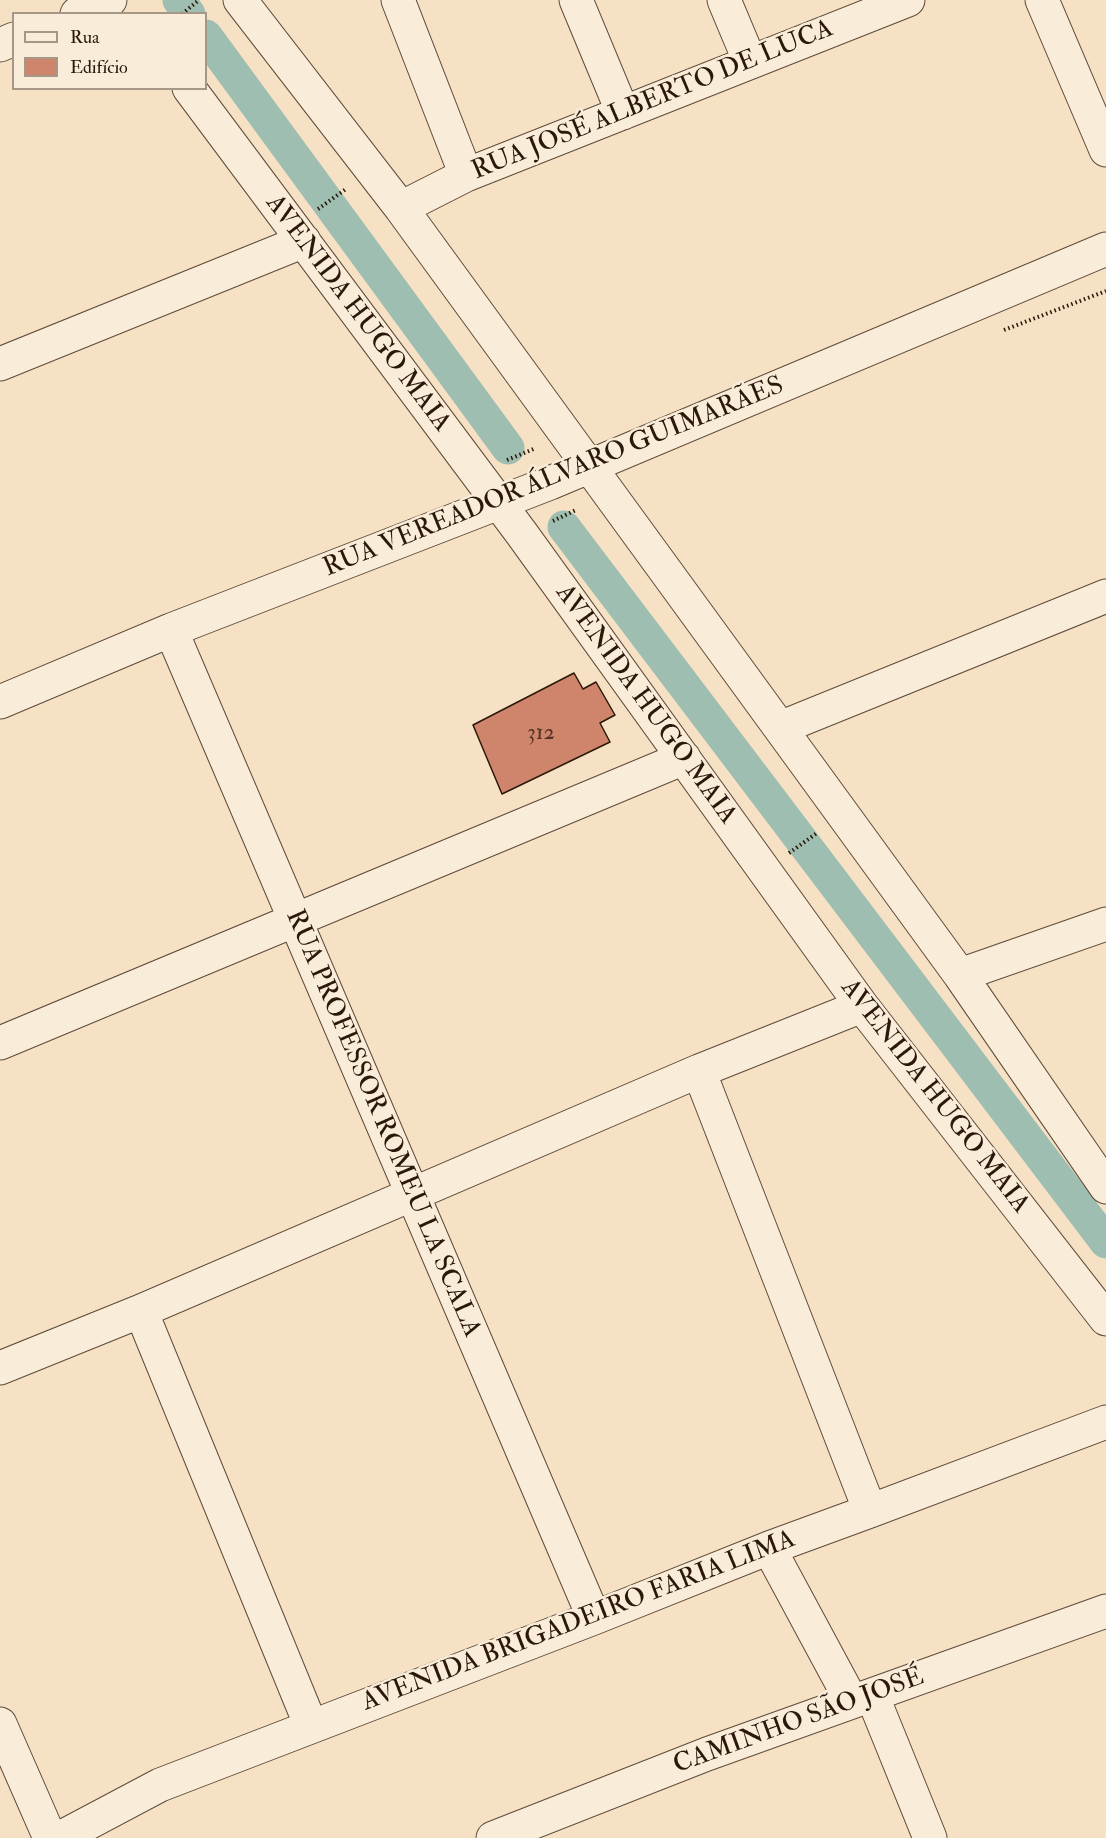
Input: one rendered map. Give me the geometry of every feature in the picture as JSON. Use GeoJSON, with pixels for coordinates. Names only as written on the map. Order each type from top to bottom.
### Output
{"type":"FeatureCollection","features":[{"type":"Feature","properties":{"kind":"street"},"geometry":{"type":"LineString","coordinates":[[82,12],[110,0]]}},
{"type":"Feature","properties":{"kind":"street"},"geometry":{"type":"LineString","coordinates":[[240,0],[401,208],[590,467],[960,975],[1106,1187]]}},
{"type":"Feature","properties":{"kind":"street"},"geometry":{"type":"LineString","coordinates":[[398,0],[465,175]]}},
{"type":"Feature","properties":{"kind":"street"},"geometry":{"type":"LineString","coordinates":[[576,0],[623,113]]}},
{"type":"Feature","properties":{"kind":"street"},"geometry":{"type":"LineString","coordinates":[[724,0],[750,62]]}},
{"type":"Feature","properties":{"kind":"street","name":"RUA JOSÉ ALBERTO DE LUCA"},"geometry":{"type":"LineString","coordinates":[[401,208],[465,175],[750,62],[875,6],[908,0]]}},
{"type":"Feature","properties":{"kind":"street"},"geometry":{"type":"LineString","coordinates":[[1042,0],[1106,150]]}},
{"type":"Feature","properties":{"kind":"street","name":"AVENIDA HUGO MAIA"},"geometry":{"type":"LineString","coordinates":[[190,90],[298,234],[509,500],[522,534],[862,1006],[1106,1319]]}},
{"type":"Feature","properties":{"kind":"street"},"geometry":{"type":"LineString","coordinates":[[0,364],[298,234]]}},
{"type":"Feature","properties":{"kind":"street","name":"RUA VEREADOR ÁLVARO GUIMARÃES"},"geometry":{"type":"LineString","coordinates":[[0,702],[171,630],[590,467],[1106,249]]}},
{"type":"Feature","properties":{"kind":"street"},"geometry":{"type":"LineString","coordinates":[[780,728],[1106,596]]}},
{"type":"Feature","properties":{"kind":"street","name":"RUA PROFESSOR ROMEU LA SCALA"},"geometry":{"type":"LineString","coordinates":[[171,630],[594,1618]]}},
{"type":"Feature","properties":{"kind":"street"},"geometry":{"type":"LineString","coordinates":[[0,1043],[684,758]]}},
{"type":"Feature","properties":{"kind":"street"},"geometry":{"type":"LineString","coordinates":[[960,975],[1106,924]]}},
{"type":"Feature","properties":{"kind":"street"},"geometry":{"type":"LineString","coordinates":[[0,1368],[141,1311],[699,1071],[862,1006]]}},
{"type":"Feature","properties":{"kind":"street"},"geometry":{"type":"LineString","coordinates":[[699,1071],[870,1511]]}},
{"type":"Feature","properties":{"kind":"street"},"geometry":{"type":"LineString","coordinates":[[141,1311],[311,1726]]}},
{"type":"Feature","properties":{"kind":"street","name":"AVENIDA BRIGADEIRO FARIA LIMA"},"geometry":{"type":"LineString","coordinates":[[60,1838],[160,1785],[769,1548],[1106,1422]]}},
{"type":"Feature","properties":{"kind":"street"},"geometry":{"type":"LineString","coordinates":[[769,1548],[862,1698],[930,1838]]}},
{"type":"Feature","properties":{"kind":"street","name":"CAMINHO SÃO JOSÉ"},"geometry":{"type":"LineString","coordinates":[[493,1838],[707,1754],[1106,1611]]}},
{"type":"Feature","properties":{"kind":"street"},"geometry":{"type":"LineString","coordinates":[[0,1724],[50,1838]]}},
{"type":"Feature","properties":{"kind":"path"},"geometry":{"type":"LineString","coordinates":[[184,12],[199,0]]}},
{"type":"Feature","properties":{"kind":"path"},"geometry":{"type":"LineString","coordinates":[[298,234],[372,170]]}},
{"type":"Feature","properties":{"kind":"path"},"geometry":{"type":"LineString","coordinates":[[498,463],[526,452]]}},
{"type":"Feature","properties":{"kind":"path"},"geometry":{"type":"LineString","coordinates":[[522,534],[610,496]]}},
{"type":"Feature","properties":{"kind":"path"},"geometry":{"type":"LineString","coordinates":[[764,870],[843,814]]}},
{"type":"Feature","properties":{"kind":"building"},"geometry":{"type":"Polygon","coordinates":[[[574,673],[583,689],[596,682],[615,715],[600,723],[610,742],[502,794],[473,725],[574,673]]]}},
{"type":"Feature","properties":{"kind":"waterway"},"geometry":{"type":"LineString","coordinates":[[179,0],[188,12]]}},
{"type":"Feature","properties":{"kind":"waterway"},"geometry":{"type":"LineString","coordinates":[[207,37],[508,448]]}},
{"type":"Feature","properties":{"kind":"waterway"},"geometry":{"type":"LineString","coordinates":[[564,527],[1106,1242]]}}]}
